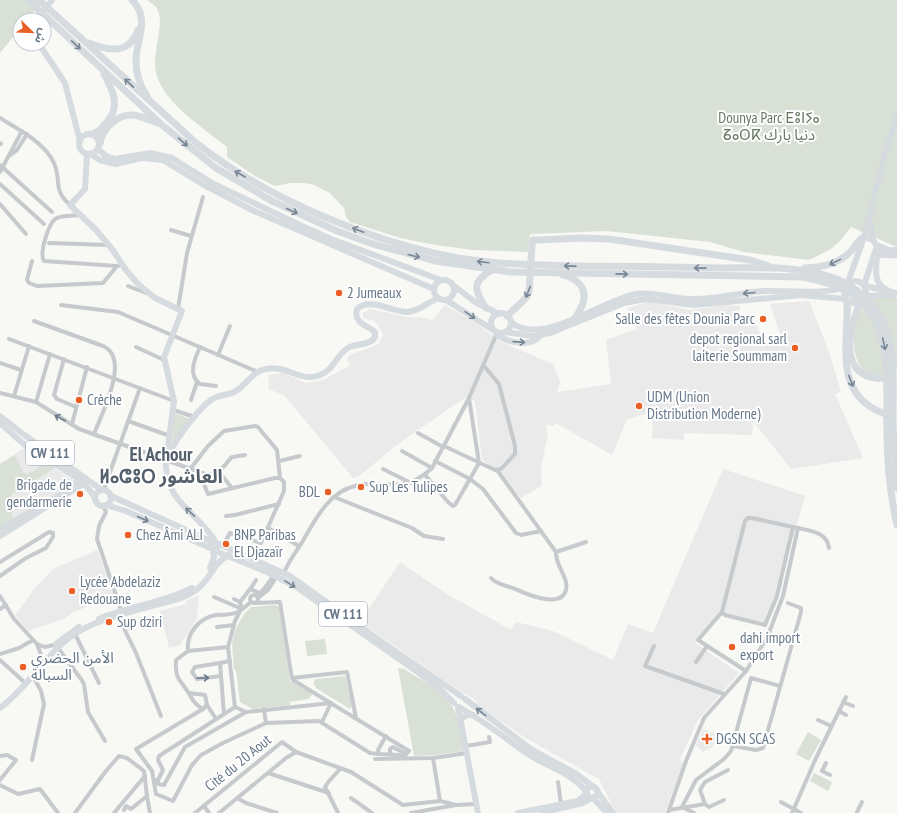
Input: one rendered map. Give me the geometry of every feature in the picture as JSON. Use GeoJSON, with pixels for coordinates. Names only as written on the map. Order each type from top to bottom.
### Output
{"type":"FeatureCollection","features":[{"type":"Feature","properties":{"kind":"highway"},"geometry":{"type":"LineString","coordinates":[[28,0],[44,12]]}},
{"type":"Feature","properties":{"kind":"highway"},"geometry":{"type":"LineString","coordinates":[[39,0],[47,12]]}},
{"type":"Feature","properties":{"kind":"highway"},"geometry":{"type":"LineString","coordinates":[[84,41],[111,50],[120,49],[132,40],[137,32],[138,20],[133,6],[126,0]]}},
{"type":"Feature","properties":{"kind":"highway"},"geometry":{"type":"LineString","coordinates":[[132,0],[140,13],[142,22],[136,53],[137,75],[143,90],[153,105]]}},
{"type":"Feature","properties":{"kind":"highway"},"geometry":{"type":"LineString","coordinates":[[52,18],[84,41],[195,142],[233,170],[288,199],[350,227],[386,240],[428,252],[522,268],[542,269],[795,270],[822,267],[836,262],[848,254],[860,239],[864,237]]}},
{"type":"Feature","properties":{"kind":"highway"},"geometry":{"type":"LineString","coordinates":[[52,19],[102,70],[162,125],[203,159],[239,183],[272,201],[338,231],[409,255],[446,263],[492,270],[522,268]]}},
{"type":"Feature","properties":{"kind":"highway"},"geometry":{"type":"LineString","coordinates":[[99,146],[104,129],[110,122],[114,109],[114,97],[102,70]]}},
{"type":"Feature","properties":{"kind":"highway"},"geometry":{"type":"LineString","coordinates":[[110,122],[121,117],[131,115],[162,125]]}},
{"type":"Feature","properties":{"kind":"highway"},"geometry":{"type":"LineString","coordinates":[[91,134],[104,129]]}},
{"type":"Feature","properties":{"kind":"highway"},"geometry":{"type":"LineString","coordinates":[[509,319],[530,291],[532,245],[534,240],[580,238],[609,239],[750,260],[775,269]]}},
{"type":"Feature","properties":{"kind":"highway"},"geometry":{"type":"LineString","coordinates":[[877,250],[897,250]]}},
{"type":"Feature","properties":{"kind":"highway"},"geometry":{"type":"LineString","coordinates":[[877,250],[897,255]]}},
{"type":"Feature","properties":{"kind":"highway"},"geometry":{"type":"LineString","coordinates":[[542,269],[573,279],[583,290],[583,306],[575,318]]}},
{"type":"Feature","properties":{"kind":"highway"},"geometry":{"type":"LineString","coordinates":[[486,308],[478,296],[477,285],[480,278],[492,270]]}},
{"type":"Feature","properties":{"kind":"highway"},"geometry":{"type":"LineString","coordinates":[[795,270],[842,282],[860,293],[877,311],[889,333],[893,354],[894,380],[892,467],[897,525]]}},
{"type":"Feature","properties":{"kind":"highway"},"geometry":{"type":"LineString","coordinates":[[555,273],[822,277]]}},
{"type":"Feature","properties":{"kind":"highway"},"geometry":{"type":"LineString","coordinates":[[863,299],[852,331],[850,352],[853,362],[860,372],[876,379],[889,377],[897,372]]}},
{"type":"Feature","properties":{"kind":"highway"},"geometry":{"type":"LineString","coordinates":[[846,300],[845,356],[853,385],[868,406],[890,416],[897,423]]}},
{"type":"Feature","properties":{"kind":"highway"},"geometry":{"type":"LineString","coordinates":[[892,467],[897,488]]}},
{"type":"Feature","properties":{"kind":"main road"},"geometry":{"type":"LineString","coordinates":[[42,12],[52,0]]}},
{"type":"Feature","properties":{"kind":"main road"},"geometry":{"type":"LineString","coordinates":[[45,52],[65,83],[80,140],[80,149],[100,160],[115,164],[142,158],[163,160],[204,185],[254,211],[436,294],[506,340],[522,343],[535,340],[541,335]]}},
{"type":"Feature","properties":{"kind":"main road"},"geometry":{"type":"LineString","coordinates":[[846,300],[844,288],[848,282],[864,237],[887,146],[897,116]]}},
{"type":"Feature","properties":{"kind":"main road"},"geometry":{"type":"LineString","coordinates":[[75,125],[97,137],[99,146],[106,156],[115,158],[150,153],[172,158],[237,196],[331,239],[441,280],[448,280],[470,298],[486,308],[509,319],[522,329],[537,330],[551,328],[621,298],[642,294],[658,294],[695,299],[761,292],[829,291],[844,288]]}},
{"type":"Feature","properties":{"kind":"main road"},"geometry":{"type":"LineString","coordinates":[[80,140],[85,134],[91,134]]}},
{"type":"Feature","properties":{"kind":"main road"},"geometry":{"type":"LineString","coordinates":[[0,704],[70,632],[82,626],[172,596],[195,586],[211,567],[216,546],[203,524],[175,496],[168,479],[166,461],[174,401],[164,360],[182,313],[178,309],[148,293],[119,265],[108,245],[96,230],[70,205],[83,193],[86,185],[89,154],[99,146]]}},
{"type":"Feature","properties":{"kind":"main road"},"geometry":{"type":"LineString","coordinates":[[869,219],[872,240],[877,250],[876,278],[882,287],[897,294]]}},
{"type":"Feature","properties":{"kind":"main road"},"geometry":{"type":"LineString","coordinates":[[864,237],[872,240]]}},
{"type":"Feature","properties":{"kind":"main road"},"geometry":{"type":"LineString","coordinates":[[863,299],[864,286],[877,250]]}},
{"type":"Feature","properties":{"kind":"main road"},"geometry":{"type":"LineString","coordinates":[[166,461],[177,442],[195,417],[212,399],[234,392],[258,372],[278,368],[308,377],[320,376],[330,369],[343,352],[349,347],[374,340],[376,335],[375,332],[360,322],[357,318],[358,309],[362,305],[370,304],[410,312],[428,303],[436,294],[436,285],[441,280]]}},
{"type":"Feature","properties":{"kind":"main road"},"geometry":{"type":"LineString","coordinates":[[848,282],[855,280],[864,286],[889,291]]}},
{"type":"Feature","properties":{"kind":"main road"},"geometry":{"type":"LineString","coordinates":[[446,300],[453,295],[453,284]]}},
{"type":"Feature","properties":{"kind":"main road"},"geometry":{"type":"LineString","coordinates":[[496,332],[541,335],[554,332],[624,303],[640,299],[657,299],[694,305],[801,295],[846,300],[854,303],[863,299],[897,294]]}},
{"type":"Feature","properties":{"kind":"main road"},"geometry":{"type":"LineString","coordinates":[[496,332],[491,321],[495,315],[499,314]]}},
{"type":"Feature","properties":{"kind":"main road"},"geometry":{"type":"LineString","coordinates":[[505,332],[510,327],[509,319]]}},
{"type":"Feature","properties":{"kind":"main road","name":"CW 111"},"geometry":{"type":"LineString","coordinates":[[0,416],[103,490]]}},
{"type":"Feature","properties":{"kind":"main road"},"geometry":{"type":"LineString","coordinates":[[0,423],[33,450],[81,482],[93,494],[96,500],[105,505],[126,511],[216,546],[229,555],[295,586],[419,673],[440,689],[457,706],[473,715],[529,755],[571,777],[587,792],[588,796],[601,804],[607,813]]}},
{"type":"Feature","properties":{"kind":"main road"},"geometry":{"type":"LineString","coordinates":[[0,529],[81,482]]}},
{"type":"Feature","properties":{"kind":"main road"},"geometry":{"type":"LineString","coordinates":[[0,536],[81,482]]}},
{"type":"Feature","properties":{"kind":"main road"},"geometry":{"type":"LineString","coordinates":[[96,500],[96,494],[103,490],[109,492],[111,496],[110,502],[105,505]]}},
{"type":"Feature","properties":{"kind":"main road","name":"CW 111"},"geometry":{"type":"LineString","coordinates":[[111,496],[216,546],[284,573],[439,682],[463,697],[532,750],[575,773],[596,789],[613,813]]}},
{"type":"Feature","properties":{"kind":"main road"},"geometry":{"type":"LineString","coordinates":[[0,708],[33,676],[56,647],[75,634],[120,613],[188,594],[202,585],[216,564],[229,555]]}},
{"type":"Feature","properties":{"kind":"main road"},"geometry":{"type":"LineString","coordinates":[[457,706],[465,704],[463,697],[456,697],[457,706],[461,719],[478,813]]}},
{"type":"Feature","properties":{"kind":"main road"},"geometry":{"type":"LineString","coordinates":[[461,719],[465,716],[473,715]]}},
{"type":"Feature","properties":{"kind":"main road"},"geometry":{"type":"LineString","coordinates":[[518,813],[561,804],[578,803],[587,802],[597,794],[596,789],[590,787],[578,803],[541,813]]}},
{"type":"Feature","properties":{"kind":"street"},"geometry":{"type":"LineString","coordinates":[[0,118],[27,134],[52,159],[56,170],[59,193],[70,205]]}},
{"type":"Feature","properties":{"kind":"street"},"geometry":{"type":"LineString","coordinates":[[0,172],[22,131]]}},
{"type":"Feature","properties":{"kind":"street"},"geometry":{"type":"LineString","coordinates":[[9,156],[17,150],[27,134]]}},
{"type":"Feature","properties":{"kind":"street"},"geometry":{"type":"LineString","coordinates":[[2,166],[52,212]]}},
{"type":"Feature","properties":{"kind":"street"},"geometry":{"type":"LineString","coordinates":[[0,184],[44,224]]}},
{"type":"Feature","properties":{"kind":"street"},"geometry":{"type":"LineString","coordinates":[[178,309],[191,236],[203,197]]}},
{"type":"Feature","properties":{"kind":"street"},"geometry":{"type":"LineString","coordinates":[[0,204],[26,234]]}},
{"type":"Feature","properties":{"kind":"street"},"geometry":{"type":"LineString","coordinates":[[81,215],[55,219],[45,238],[42,260],[48,263],[119,265]]}},
{"type":"Feature","properties":{"kind":"street"},"geometry":{"type":"LineString","coordinates":[[171,230],[191,236]]}},
{"type":"Feature","properties":{"kind":"street"},"geometry":{"type":"LineString","coordinates":[[48,242],[108,245]]}},
{"type":"Feature","properties":{"kind":"street"},"geometry":{"type":"LineString","coordinates":[[32,261],[27,280],[37,286],[103,283],[119,265]]}},
{"type":"Feature","properties":{"kind":"street"},"geometry":{"type":"LineString","coordinates":[[128,286],[148,293]]}},
{"type":"Feature","properties":{"kind":"street"},"geometry":{"type":"LineString","coordinates":[[61,305],[118,312],[258,372]]}},
{"type":"Feature","properties":{"kind":"street"},"geometry":{"type":"LineString","coordinates":[[34,322],[109,348],[116,360],[115,378],[94,434]]}},
{"type":"Feature","properties":{"kind":"street"},"geometry":{"type":"LineString","coordinates":[[218,356],[230,326]]}},
{"type":"Feature","properties":{"kind":"street"},"geometry":{"type":"LineString","coordinates":[[284,573],[321,510],[334,497],[344,490],[354,486],[411,483],[425,475],[432,468],[470,398],[484,366],[496,332]]}},
{"type":"Feature","properties":{"kind":"street"},"geometry":{"type":"LineString","coordinates":[[9,339],[87,367],[174,401]]}},
{"type":"Feature","properties":{"kind":"street"},"geometry":{"type":"LineString","coordinates":[[14,396],[29,346]]}},
{"type":"Feature","properties":{"kind":"street"},"geometry":{"type":"LineString","coordinates":[[136,347],[164,360]]}},
{"type":"Feature","properties":{"kind":"street"},"geometry":{"type":"LineString","coordinates":[[191,400],[197,382],[193,369],[200,347]]}},
{"type":"Feature","properties":{"kind":"street"},"geometry":{"type":"LineString","coordinates":[[36,402],[50,354]]}},
{"type":"Feature","properties":{"kind":"street"},"geometry":{"type":"LineString","coordinates":[[64,359],[54,395],[57,399],[76,406]]}},
{"type":"Feature","properties":{"kind":"street"},"geometry":{"type":"LineString","coordinates":[[0,363],[21,370]]}},
{"type":"Feature","properties":{"kind":"street"},"geometry":{"type":"LineString","coordinates":[[484,366],[496,378],[501,387],[516,449],[512,458],[497,470]]}},
{"type":"Feature","properties":{"kind":"street"},"geometry":{"type":"LineString","coordinates":[[72,424],[87,367]]}},
{"type":"Feature","properties":{"kind":"street"},"geometry":{"type":"LineString","coordinates":[[197,382],[202,385],[216,386]]}},
{"type":"Feature","properties":{"kind":"street"},"geometry":{"type":"LineString","coordinates":[[103,490],[121,444],[140,388]]}},
{"type":"Feature","properties":{"kind":"street"},"geometry":{"type":"LineString","coordinates":[[0,393],[36,402],[72,424],[94,434],[204,474],[210,475],[220,472],[232,457],[245,455]]}},
{"type":"Feature","properties":{"kind":"street"},"geometry":{"type":"LineString","coordinates":[[425,475],[453,506],[455,505],[479,463],[470,398]]}},
{"type":"Feature","properties":{"kind":"street"},"geometry":{"type":"LineString","coordinates":[[173,410],[195,417]]}},
{"type":"Feature","properties":{"kind":"street"},"geometry":{"type":"LineString","coordinates":[[128,421],[170,436]]}},
{"type":"Feature","properties":{"kind":"street"},"geometry":{"type":"LineString","coordinates":[[191,468],[202,456],[208,446],[224,431],[255,426],[258,427],[277,450],[280,478],[284,482],[285,486],[279,504],[260,544],[230,533],[216,546]]}},
{"type":"Feature","properties":{"kind":"street"},"geometry":{"type":"LineString","coordinates":[[418,433],[479,463],[497,470],[556,552],[559,567],[566,580],[565,592],[562,597],[554,599],[540,599],[491,578]]}},
{"type":"Feature","properties":{"kind":"street"},"geometry":{"type":"LineString","coordinates":[[402,451],[432,468]]}},
{"type":"Feature","properties":{"kind":"street"},"geometry":{"type":"LineString","coordinates":[[279,461],[300,456]]}},
{"type":"Feature","properties":{"kind":"street"},"geometry":{"type":"LineString","coordinates":[[435,461],[470,479],[483,489],[516,533],[521,535],[541,531]]}},
{"type":"Feature","properties":{"kind":"street"},"geometry":{"type":"LineString","coordinates":[[383,468],[411,483]]}},
{"type":"Feature","properties":{"kind":"street"},"geometry":{"type":"LineString","coordinates":[[220,472],[232,488]]}},
{"type":"Feature","properties":{"kind":"street"},"geometry":{"type":"LineString","coordinates":[[204,474],[203,482],[207,494],[280,478]]}},
{"type":"Feature","properties":{"kind":"street"},"geometry":{"type":"LineString","coordinates":[[334,497],[412,528],[424,536],[443,539]]}},
{"type":"Feature","properties":{"kind":"street"},"geometry":{"type":"LineString","coordinates":[[226,516],[279,504]]}},
{"type":"Feature","properties":{"kind":"street"},"geometry":{"type":"LineString","coordinates":[[105,505],[106,512],[99,526],[96,538],[120,613],[160,710],[161,716]]}},
{"type":"Feature","properties":{"kind":"street"},"geometry":{"type":"LineString","coordinates":[[746,671],[698,640],[722,612],[745,521],[748,518],[752,518],[819,533],[826,540],[829,548]]}},
{"type":"Feature","properties":{"kind":"street"},"geometry":{"type":"LineString","coordinates":[[722,612],[725,615],[765,625],[777,596],[793,527]]}},
{"type":"Feature","properties":{"kind":"street"},"geometry":{"type":"LineString","coordinates":[[268,528],[299,546]]}},
{"type":"Feature","properties":{"kind":"street"},"geometry":{"type":"LineString","coordinates":[[669,812],[686,761],[704,718],[746,671],[767,638],[783,596],[798,528]]}},
{"type":"Feature","properties":{"kind":"street"},"geometry":{"type":"LineString","coordinates":[[0,562],[49,532],[53,533],[53,537],[48,546],[0,576]]}},
{"type":"Feature","properties":{"kind":"street"},"geometry":{"type":"LineString","coordinates":[[556,552],[586,542]]}},
{"type":"Feature","properties":{"kind":"street"},"geometry":{"type":"LineString","coordinates":[[188,651],[188,639],[196,624],[216,615],[231,615],[241,610],[256,598],[276,576]]}},
{"type":"Feature","properties":{"kind":"street"},"geometry":{"type":"LineString","coordinates":[[235,707],[228,647],[234,625],[241,610],[240,602],[256,580]]}},
{"type":"Feature","properties":{"kind":"street"},"geometry":{"type":"LineString","coordinates":[[251,588],[256,598]]}},
{"type":"Feature","properties":{"kind":"street"},"geometry":{"type":"LineString","coordinates":[[0,596],[14,619],[33,640],[37,644],[45,647],[56,647],[81,679],[84,684],[88,712],[105,741]]}},
{"type":"Feature","properties":{"kind":"street"},"geometry":{"type":"LineString","coordinates":[[214,597],[241,610]]}},
{"type":"Feature","properties":{"kind":"street"},"geometry":{"type":"LineString","coordinates":[[256,598],[280,602],[292,678],[409,751],[406,754],[393,747],[390,749],[390,754]]}},
{"type":"Feature","properties":{"kind":"street"},"geometry":{"type":"LineString","coordinates":[[234,599],[240,602]]}},
{"type":"Feature","properties":{"kind":"street"},"geometry":{"type":"LineString","coordinates":[[733,746],[756,750],[763,748],[801,612],[801,608],[788,603]]}},
{"type":"Feature","properties":{"kind":"street"},"geometry":{"type":"LineString","coordinates":[[0,609],[6,605]]}},
{"type":"Feature","properties":{"kind":"street"},"geometry":{"type":"LineString","coordinates":[[217,627],[234,625]]}},
{"type":"Feature","properties":{"kind":"street"},"geometry":{"type":"LineString","coordinates":[[75,634],[99,683]]}},
{"type":"Feature","properties":{"kind":"street"},"geometry":{"type":"LineString","coordinates":[[0,654],[19,648],[33,640]]}},
{"type":"Feature","properties":{"kind":"street"},"geometry":{"type":"LineString","coordinates":[[37,644],[43,660]]}},
{"type":"Feature","properties":{"kind":"street"},"geometry":{"type":"LineString","coordinates":[[654,646],[646,666],[724,694]]}},
{"type":"Feature","properties":{"kind":"street"},"geometry":{"type":"LineString","coordinates":[[696,662],[707,646]]}},
{"type":"Feature","properties":{"kind":"street"},"geometry":{"type":"LineString","coordinates":[[202,709],[193,702],[189,693],[181,685],[175,669],[176,660],[188,651],[228,647]]}},
{"type":"Feature","properties":{"kind":"street"},"geometry":{"type":"LineString","coordinates":[[0,660],[23,681]]}},
{"type":"Feature","properties":{"kind":"street"},"geometry":{"type":"LineString","coordinates":[[221,676],[197,679],[192,672],[195,667],[230,661]]}},
{"type":"Feature","properties":{"kind":"street"},"geometry":{"type":"LineString","coordinates":[[220,663],[224,714]]}},
{"type":"Feature","properties":{"kind":"street"},"geometry":{"type":"LineString","coordinates":[[292,678],[347,672],[356,718]]}},
{"type":"Feature","properties":{"kind":"street"},"geometry":{"type":"LineString","coordinates":[[32,760],[44,704],[41,691],[33,676]]}},
{"type":"Feature","properties":{"kind":"street"},"geometry":{"type":"LineString","coordinates":[[304,686],[305,677]]}},
{"type":"Feature","properties":{"kind":"street"},"geometry":{"type":"LineString","coordinates":[[682,807],[696,780],[728,755],[733,746],[751,678],[780,686]]}},
{"type":"Feature","properties":{"kind":"street"},"geometry":{"type":"LineString","coordinates":[[189,693],[205,695],[207,705],[216,719]]}},
{"type":"Feature","properties":{"kind":"street"},"geometry":{"type":"LineString","coordinates":[[793,811],[831,726],[846,697]]}},
{"type":"Feature","properties":{"kind":"street"},"geometry":{"type":"LineString","coordinates":[[843,702],[853,706]]}},
{"type":"Feature","properties":{"kind":"street"},"geometry":{"type":"LineString","coordinates":[[207,705],[136,749],[152,771],[158,784],[164,785],[185,747],[246,712],[331,703]]}},
{"type":"Feature","properties":{"kind":"street"},"geometry":{"type":"LineString","coordinates":[[322,722],[331,703]]}},
{"type":"Feature","properties":{"kind":"street"},"geometry":{"type":"LineString","coordinates":[[235,707],[246,712]]}},
{"type":"Feature","properties":{"kind":"street"},"geometry":{"type":"LineString","coordinates":[[235,707],[159,756],[158,760],[164,770],[156,780],[156,794],[173,801],[192,765],[201,755],[266,723],[315,720],[322,722],[370,752],[399,755],[409,759]]}},
{"type":"Feature","properties":{"kind":"street"},"geometry":{"type":"LineString","coordinates":[[264,710],[266,723]]}},
{"type":"Feature","properties":{"kind":"street"},"geometry":{"type":"LineString","coordinates":[[838,711],[846,715]]}},
{"type":"Feature","properties":{"kind":"street"},"geometry":{"type":"LineString","coordinates":[[818,720],[831,726]]}},
{"type":"Feature","properties":{"kind":"street"},"geometry":{"type":"LineString","coordinates":[[379,754],[378,750],[386,736]]}},
{"type":"Feature","properties":{"kind":"street"},"geometry":{"type":"LineString","coordinates":[[375,759],[433,758],[467,750],[490,742],[489,736]]}},
{"type":"Feature","properties":{"kind":"street","name":"Cité du 20 Aout"},"geometry":{"type":"LineString","coordinates":[[195,813],[282,742],[296,752],[351,772],[403,805],[440,801],[456,805],[476,804]]}},
{"type":"Feature","properties":{"kind":"street","name":"Cité du 20 Aout"},"geometry":{"type":"LineString","coordinates":[[219,813],[286,758],[296,752]]}},
{"type":"Feature","properties":{"kind":"street"},"geometry":{"type":"LineString","coordinates":[[0,756],[7,755],[16,760],[0,780]]}},
{"type":"Feature","properties":{"kind":"street"},"geometry":{"type":"LineString","coordinates":[[75,813],[119,756],[127,758],[144,771],[150,813]]}},
{"type":"Feature","properties":{"kind":"street"},"geometry":{"type":"LineString","coordinates":[[433,758],[440,801]]}},
{"type":"Feature","properties":{"kind":"street"},"geometry":{"type":"LineString","coordinates":[[826,763],[822,771],[830,775]]}},
{"type":"Feature","properties":{"kind":"street"},"geometry":{"type":"LineString","coordinates":[[338,813],[325,787],[341,768]]}},
{"type":"Feature","properties":{"kind":"street"},"geometry":{"type":"LineString","coordinates":[[705,804],[700,790],[702,786],[728,770]]}},
{"type":"Feature","properties":{"kind":"street"},"geometry":{"type":"LineString","coordinates":[[268,773],[329,793]]}},
{"type":"Feature","properties":{"kind":"street"},"geometry":{"type":"LineString","coordinates":[[114,813],[145,776]]}},
{"type":"Feature","properties":{"kind":"street"},"geometry":{"type":"LineString","coordinates":[[558,782],[561,804]]}},
{"type":"Feature","properties":{"kind":"street"},"geometry":{"type":"LineString","coordinates":[[0,785],[18,794],[40,789],[58,813]]}},
{"type":"Feature","properties":{"kind":"street"},"geometry":{"type":"LineString","coordinates":[[124,810],[126,806],[131,809],[147,796]]}},
{"type":"Feature","properties":{"kind":"street","name":"Cité du 20 Aout"},"geometry":{"type":"LineString","coordinates":[[237,798],[246,803],[277,813]]}},
{"type":"Feature","properties":{"kind":"street"},"geometry":{"type":"LineString","coordinates":[[351,798],[372,813]]}},
{"type":"Feature","properties":{"kind":"street"},"geometry":{"type":"LineString","coordinates":[[669,812],[682,807],[705,804],[709,807],[724,800]]}},
{"type":"Feature","properties":{"kind":"street"},"geometry":{"type":"LineString","coordinates":[[781,802],[793,811],[801,813]]}},
{"type":"Feature","properties":{"kind":"street"},"geometry":{"type":"LineString","coordinates":[[857,812],[862,802]]}},
{"type":"Feature","properties":{"kind":"street"},"geometry":{"type":"LineString","coordinates":[[601,804],[604,813]]}},
{"type":"Feature","properties":{"kind":"street"},"geometry":{"type":"LineString","coordinates":[[412,813],[456,805]]}},
{"type":"Feature","properties":{"kind":"street"},"geometry":{"type":"LineString","coordinates":[[204,806],[209,813]]}},
{"type":"Feature","properties":{"kind":"street"},"geometry":{"type":"LineString","coordinates":[[682,807],[694,813]]}},
{"type":"Feature","properties":{"kind":"shaded area"},"geometry":{"type":"Polygon","coordinates":[[[809,301],[829,352],[841,392],[835,394],[863,458],[791,469],[753,421],[752,435],[684,433],[684,440],[652,438],[653,412],[627,419],[612,455],[556,423],[553,426],[546,425],[548,440],[546,442],[541,469],[542,486],[521,498],[500,472],[482,460],[475,401],[466,397],[398,444],[359,476],[353,478],[284,395],[268,389],[268,375],[283,373],[306,383],[323,380],[351,365],[346,360],[350,355],[379,344],[383,334],[378,325],[374,321],[363,318],[363,313],[370,309],[407,317],[428,318],[432,321],[445,305],[479,325],[501,342],[553,364],[560,381],[557,392],[611,384],[606,340],[637,329],[627,308],[648,302],[690,310],[725,305],[740,306],[739,319],[755,319],[763,343],[781,337],[770,304],[809,301]]]}},
{"type":"Feature","properties":{"kind":"shaded area"},"geometry":{"type":"Polygon","coordinates":[[[24,448],[74,481],[72,486],[0,528],[0,464],[24,448]]]}},
{"type":"Feature","properties":{"kind":"shaded area"},"geometry":{"type":"Polygon","coordinates":[[[723,469],[805,496],[767,627],[718,615],[695,643],[739,673],[698,720],[680,759],[683,764],[665,813],[616,813],[599,779],[524,737],[481,708],[475,700],[443,680],[360,622],[400,562],[447,594],[511,630],[516,622],[553,631],[613,660],[628,624],[653,633],[723,469]]]}},
{"type":"Feature","properties":{"kind":"shaded area","name":"Lycée Abdelaziz Redouane"},"geometry":{"type":"Polygon","coordinates":[[[97,550],[114,595],[72,613],[64,619],[28,631],[15,615],[35,588],[53,569],[97,550]]]}},
{"type":"Feature","properties":{"kind":"shaded area"},"geometry":{"type":"Polygon","coordinates":[[[199,595],[197,618],[180,645],[169,648],[160,611],[186,604],[186,601],[199,595]]]}},
{"type":"Feature","properties":{"kind":"shaded area","name":"DGSN SCAS"},"geometry":{"type":"Polygon","coordinates":[[[703,729],[717,734],[713,746],[703,752],[696,745],[703,729]]]}},
{"type":"Feature","properties":{"kind":"green space"},"geometry":{"type":"Polygon","coordinates":[[[0,0],[43,0],[33,12],[12,12],[12,38],[0,53],[0,0]]]}},
{"type":"Feature","properties":{"kind":"green space","name":"Dounya Parc ⴹⵓⵏⵢⴰ ⵒⴰⵔⴽ دنيا بارك"},"geometry":{"type":"Polygon","coordinates":[[[147,0],[897,0],[897,247],[851,227],[839,242],[831,249],[809,260],[744,252],[710,242],[607,231],[530,234],[528,252],[473,250],[400,238],[350,222],[346,217],[344,208],[330,193],[314,185],[305,183],[290,183],[275,186],[255,176],[227,157],[227,147],[188,117],[179,108],[163,89],[158,79],[155,60],[160,22],[159,14],[155,6],[147,0]]]}},
{"type":"Feature","properties":{"kind":"green space"},"geometry":{"type":"Polygon","coordinates":[[[874,297],[897,297],[897,370],[881,377],[869,375],[860,366],[855,353],[854,337],[857,321],[863,307],[874,297]]]}},
{"type":"Feature","properties":{"kind":"green space"},"geometry":{"type":"Polygon","coordinates":[[[177,414],[190,419],[172,442],[175,415],[177,414]]]}},
{"type":"Feature","properties":{"kind":"green space"},"geometry":{"type":"Polygon","coordinates":[[[15,455],[23,472],[26,474],[34,471],[45,462],[55,468],[12,494],[10,498],[13,521],[0,528],[0,464],[15,455]]]}},
{"type":"Feature","properties":{"kind":"green space"},"geometry":{"type":"Polygon","coordinates":[[[275,605],[279,607],[290,681],[313,693],[309,699],[290,702],[290,705],[253,709],[240,702],[236,670],[234,670],[232,644],[235,630],[244,614],[251,607],[275,605]]]}},
{"type":"Feature","properties":{"kind":"green space"},"geometry":{"type":"Polygon","coordinates":[[[325,639],[327,654],[307,656],[305,641],[325,639]]]}},
{"type":"Feature","properties":{"kind":"green space"},"geometry":{"type":"Polygon","coordinates":[[[398,668],[404,669],[441,693],[452,706],[458,718],[464,751],[414,756],[398,668]]]}},
{"type":"Feature","properties":{"kind":"green space"},"geometry":{"type":"Polygon","coordinates":[[[345,676],[352,706],[350,709],[316,688],[313,682],[316,679],[345,676]]]}},
{"type":"Feature","properties":{"kind":"green space"},"geometry":{"type":"Polygon","coordinates":[[[808,732],[821,740],[809,761],[796,754],[808,732]]]}},
{"type":"Feature","properties":{"kind":"green space"},"geometry":{"type":"Polygon","coordinates":[[[814,773],[832,782],[828,791],[810,781],[814,773]]]}},
{"type":"Feature","properties":{"kind":"place","name":"2 Jumeaux"},"geometry":{"type":"Point","coordinates":[339,293]}},
{"type":"Feature","properties":{"kind":"place","name":"Salle des fêtes Dounia Parc"},"geometry":{"type":"Point","coordinates":[763,319]}},
{"type":"Feature","properties":{"kind":"place","name":"depot regional sarl laiterie Soummam"},"geometry":{"type":"Point","coordinates":[795,348]}},
{"type":"Feature","properties":{"kind":"place","name":"Crèche"},"geometry":{"type":"Point","coordinates":[79,400]}},
{"type":"Feature","properties":{"kind":"place","name":"UDM (Union Distribution Moderne)"},"geometry":{"type":"Point","coordinates":[639,406]}},
{"type":"Feature","properties":{"kind":"place","name":"Sup Les Tulipes"},"geometry":{"type":"Point","coordinates":[361,487]}},
{"type":"Feature","properties":{"kind":"place","name":"BDL"},"geometry":{"type":"Point","coordinates":[328,492]}},
{"type":"Feature","properties":{"kind":"place","name":"Brigade de gendarmerie"},"geometry":{"type":"Point","coordinates":[80,494]}},
{"type":"Feature","properties":{"kind":"place","name":"Chez Âmi ALI"},"geometry":{"type":"Point","coordinates":[128,535]}},
{"type":"Feature","properties":{"kind":"place","name":"BNP Paribas El Djazaïr"},"geometry":{"type":"Point","coordinates":[226,544]}},
{"type":"Feature","properties":{"kind":"place","name":"Lycée Abdelaziz Redouane"},"geometry":{"type":"Point","coordinates":[72,591]}},
{"type":"Feature","properties":{"kind":"place","name":"Sup dziri"},"geometry":{"type":"Point","coordinates":[109,622]}},
{"type":"Feature","properties":{"kind":"place","name":"dahi import export"},"geometry":{"type":"Point","coordinates":[732,647]}},
{"type":"Feature","properties":{"kind":"place","name":"الأمن الحضري السبالة"},"geometry":{"type":"Point","coordinates":[23,667]}},
{"type":"Feature","properties":{"kind":"place","name":"DGSN SCAS"},"geometry":{"type":"Point","coordinates":[707,739]}},
{"type":"Feature","properties":{"kind":"district","name":"El Achour ⵍⴰⵛⵓⵔ العاشور"},"geometry":{"type":"Point","coordinates":[161,465]}}]}
